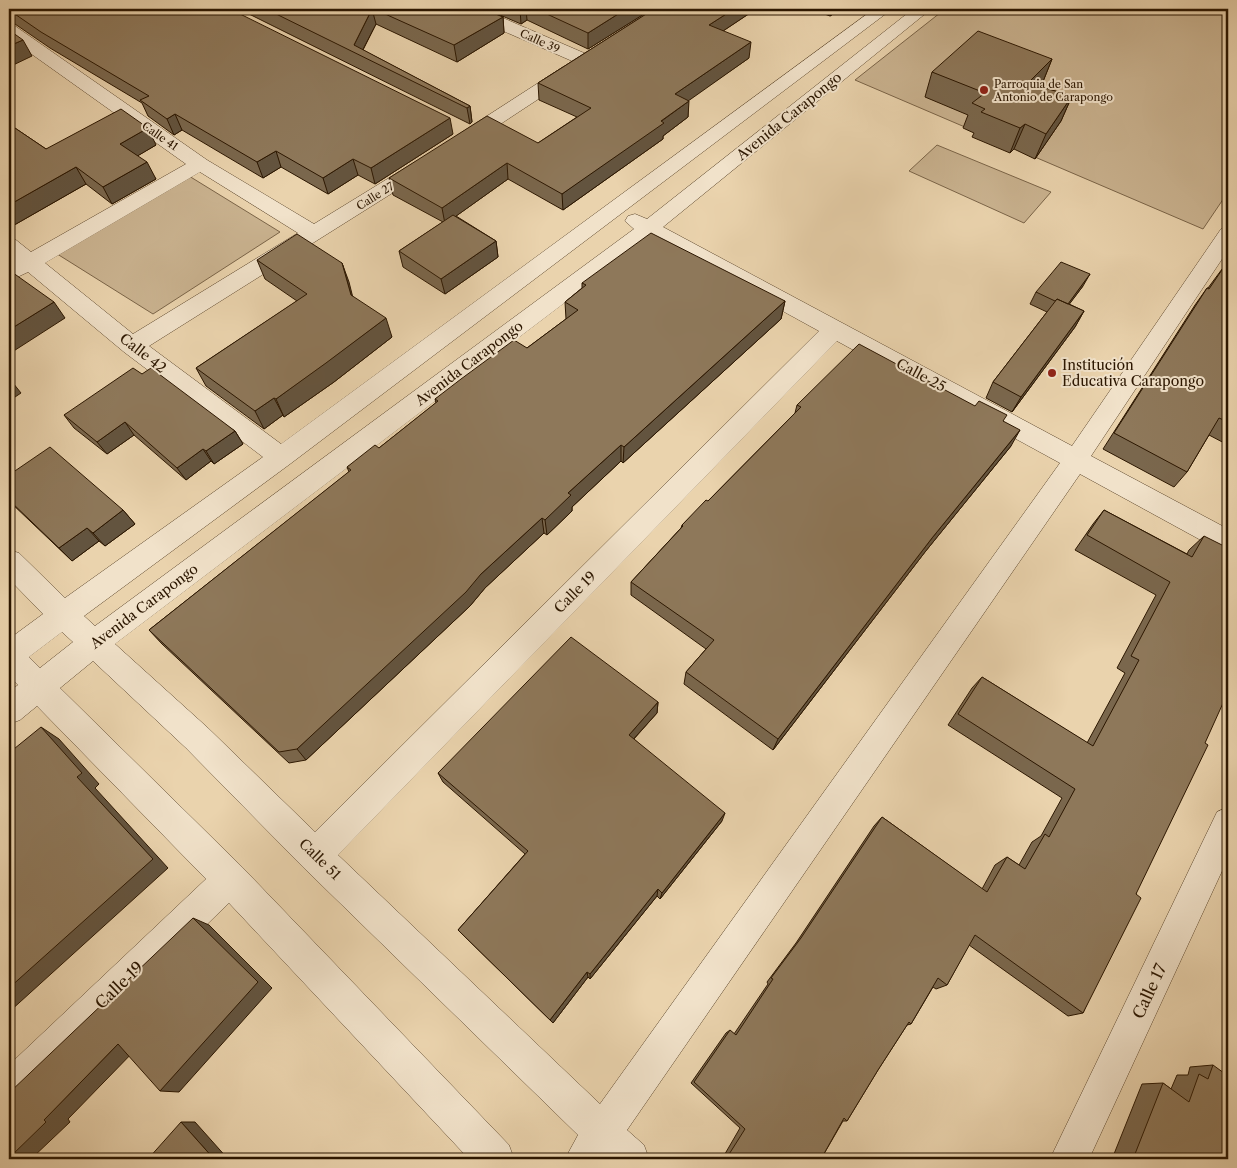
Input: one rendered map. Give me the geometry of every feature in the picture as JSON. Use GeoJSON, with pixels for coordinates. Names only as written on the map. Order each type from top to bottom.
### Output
{"type":"FeatureCollection","features":[{"type":"Feature","properties":{"kind":"street","name":"Calle 39"},"geometry":{"type":"LineString","coordinates":[[468,9],[593,55]]}},
{"type":"Feature","properties":{"kind":"street","name":"Avenida Carapongo"},"geometry":{"type":"LineString","coordinates":[[9,656],[281,457],[884,9]]}},
{"type":"Feature","properties":{"kind":"street","name":"Avenida Carapongo"},"geometry":{"type":"LineString","coordinates":[[9,710],[94,643],[649,228],[923,9]]}},
{"type":"Feature","properties":{"kind":"street","name":"Calle 41"},"geometry":{"type":"LineString","coordinates":[[9,30],[200,164],[315,234]]}},
{"type":"Feature","properties":{"kind":"street","name":"Calle 27"},"geometry":{"type":"LineString","coordinates":[[132,346],[315,234],[593,55]]}},
{"type":"Feature","properties":{"kind":"street"},"geometry":{"type":"LineString","coordinates":[[454,126],[472,134]]}},
{"type":"Feature","properties":{"kind":"street"},"geometry":{"type":"LineString","coordinates":[[9,274],[200,164]]}},
{"type":"Feature","properties":{"kind":"street","name":"Calle 25"},"geometry":{"type":"LineString","coordinates":[[614,210],[1228,542]]}},
{"type":"Feature","properties":{"kind":"street"},"geometry":{"type":"LineString","coordinates":[[593,1146],[1076,459],[1228,234]]}},
{"type":"Feature","properties":{"kind":"street","name":"Calle 42"},"geometry":{"type":"LineString","coordinates":[[9,245],[31,261],[132,346],[281,457]]}},
{"type":"Feature","properties":{"kind":"street","name":"Calle 19"},"geometry":{"type":"LineString","coordinates":[[315,855],[835,328]]}},
{"type":"Feature","properties":{"kind":"street","name":"Calle 51"},"geometry":{"type":"LineString","coordinates":[[9,561],[64,616],[197,738],[315,855],[593,1146],[630,1159]]}},
{"type":"Feature","properties":{"kind":"street"},"geometry":{"type":"LineString","coordinates":[[9,656],[38,688],[230,880],[495,1159]]}},
{"type":"Feature","properties":{"kind":"street","name":"Calle 17"},"geometry":{"type":"LineString","coordinates":[[1069,1159],[1228,823]]}},
{"type":"Feature","properties":{"kind":"street","name":"Calle 19"},"geometry":{"type":"LineString","coordinates":[[9,1090],[230,880]]}},
{"type":"Feature","properties":{"kind":"shaded area"},"geometry":{"type":"Polygon","coordinates":[[[945,9],[1228,9],[1228,192],[1203,229],[855,80],[945,9]]]}},
{"type":"Feature","properties":{"kind":"shaded area"},"geometry":{"type":"Polygon","coordinates":[[[937,145],[1051,192],[1024,223],[909,171],[937,145]]]}},
{"type":"Feature","properties":{"kind":"shaded area"},"geometry":{"type":"Polygon","coordinates":[[[189,176],[280,232],[153,314],[54,252],[189,176]]]}},
{"type":"Feature","properties":{"kind":"building"},"geometry":{"type":"Polygon","coordinates":[[[9,9],[230,9],[450,118],[371,168],[353,159],[323,178],[276,151],[257,162],[175,114],[167,119],[140,100],[149,96],[41,32],[9,9]]]}},
{"type":"Feature","properties":{"kind":"building"},"geometry":{"type":"Polygon","coordinates":[[[266,9],[372,9],[354,45],[470,106],[467,108],[266,9]]]}},
{"type":"Feature","properties":{"kind":"building"},"geometry":{"type":"Polygon","coordinates":[[[374,9],[483,9],[503,17],[454,45],[374,9]]]}},
{"type":"Feature","properties":{"kind":"building"},"geometry":{"type":"Polygon","coordinates":[[[536,9],[626,9],[588,33],[536,9]]]}},
{"type":"Feature","properties":{"kind":"building"},"geometry":{"type":"Polygon","coordinates":[[[654,9],[734,9],[709,25],[751,42],[675,94],[689,101],[661,121],[664,123],[562,194],[507,163],[442,208],[389,178],[487,116],[538,143],[591,108],[538,83],[654,9]]]}},
{"type":"Feature","properties":{"kind":"building"},"geometry":{"type":"Polygon","coordinates":[[[9,30],[23,40],[9,46],[9,30]]]}},
{"type":"Feature","properties":{"kind":"building"},"geometry":{"type":"Polygon","coordinates":[[[978,31],[1052,59],[1028,83],[1072,96],[1046,134],[1025,124],[1020,128],[981,112],[985,109],[972,103],[985,93],[932,72],[978,31]]]}},
{"type":"Feature","properties":{"kind":"building"},"geometry":{"type":"Polygon","coordinates":[[[121,109],[148,128],[120,144],[147,162],[103,187],[76,167],[9,205],[9,124],[46,149],[121,109]]]}},
{"type":"Feature","properties":{"kind":"building"},"geometry":{"type":"Polygon","coordinates":[[[453,215],[496,241],[441,279],[399,251],[453,215]]]}},
{"type":"Feature","properties":{"kind":"building"},"geometry":{"type":"Polygon","coordinates":[[[651,233],[785,301],[624,447],[621,445],[568,493],[571,495],[545,520],[542,518],[481,574],[466,592],[297,749],[279,752],[149,630],[351,470],[347,467],[375,445],[379,448],[438,401],[435,399],[461,379],[514,340],[527,348],[578,310],[565,302],[586,285],[582,283],[651,233]]]}},
{"type":"Feature","properties":{"kind":"building"},"geometry":{"type":"Polygon","coordinates":[[[297,234],[342,263],[351,295],[386,318],[276,399],[274,398],[255,411],[196,368],[307,294],[257,260],[297,234]]]}},
{"type":"Feature","properties":{"kind":"building"},"geometry":{"type":"Polygon","coordinates":[[[1228,261],[1228,422],[1219,418],[1187,472],[1114,433],[1207,288],[1209,289],[1228,261]]]}},
{"type":"Feature","properties":{"kind":"building"},"geometry":{"type":"Polygon","coordinates":[[[1061,262],[1090,274],[1068,304],[1057,299],[1055,301],[1036,292],[1061,262]]]}},
{"type":"Feature","properties":{"kind":"building"},"geometry":{"type":"Polygon","coordinates":[[[9,270],[54,302],[9,330],[9,270]]]}},
{"type":"Feature","properties":{"kind":"building"},"geometry":{"type":"Polygon","coordinates":[[[1057,299],[1084,311],[1021,397],[993,382],[1057,299]]]}},
{"type":"Feature","properties":{"kind":"building"},"geometry":{"type":"Polygon","coordinates":[[[859,344],[975,406],[979,401],[1007,415],[1003,421],[1020,430],[932,538],[778,739],[686,672],[714,640],[631,582],[682,525],[801,407],[797,405],[859,344]]]}},
{"type":"Feature","properties":{"kind":"building"},"geometry":{"type":"Polygon","coordinates":[[[133,368],[142,374],[151,368],[235,431],[206,451],[203,449],[177,468],[125,422],[97,442],[64,415],[133,368]]]}},
{"type":"Feature","properties":{"kind":"building"},"geometry":{"type":"Polygon","coordinates":[[[50,447],[123,510],[93,533],[87,528],[59,548],[9,500],[9,475],[50,447]]]}},
{"type":"Feature","properties":{"kind":"building"},"geometry":{"type":"Polygon","coordinates":[[[1104,510],[1192,557],[1204,536],[1228,548],[1228,692],[1205,743],[1208,745],[1136,894],[1141,898],[1083,1013],[975,935],[947,985],[938,978],[911,1024],[909,1022],[847,1121],[844,1118],[821,1159],[726,1159],[745,1129],[694,1082],[730,1030],[736,1035],[773,979],[771,978],[801,938],[882,817],[987,892],[1007,857],[1025,869],[1045,834],[1049,837],[1075,789],[958,714],[982,677],[1093,746],[1139,660],[1131,656],[1170,582],[1087,535],[1104,510]]]}},
{"type":"Feature","properties":{"kind":"building"},"geometry":{"type":"Polygon","coordinates":[[[571,637],[658,702],[629,735],[725,813],[662,893],[658,889],[590,974],[587,972],[550,1020],[458,930],[528,851],[438,773],[571,637]]]}},
{"type":"Feature","properties":{"kind":"building"},"geometry":{"type":"Polygon","coordinates":[[[41,727],[82,773],[77,777],[153,859],[9,988],[9,753],[41,727]]]}},
{"type":"Feature","properties":{"kind":"building"},"geometry":{"type":"Polygon","coordinates":[[[193,918],[258,982],[160,1091],[118,1044],[44,1120],[46,1122],[9,1158],[9,1093],[193,918]]]}},
{"type":"Feature","properties":{"kind":"building"},"geometry":{"type":"Polygon","coordinates":[[[1213,1065],[1228,1076],[1228,1159],[1133,1159],[1163,1083],[1189,1102],[1199,1074],[1208,1079],[1213,1065]]]}},
{"type":"Feature","properties":{"kind":"building"},"geometry":{"type":"Polygon","coordinates":[[[181,1122],[214,1159],[148,1159],[181,1122]]]}},
{"type":"Feature","properties":{"kind":"place","name":"Parroquia de San Antonio de Carapongo"},"geometry":{"type":"Point","coordinates":[984,90]}},
{"type":"Feature","properties":{"kind":"place","name":"Institución Educativa Carapongo"},"geometry":{"type":"Point","coordinates":[1052,373]}}]}
